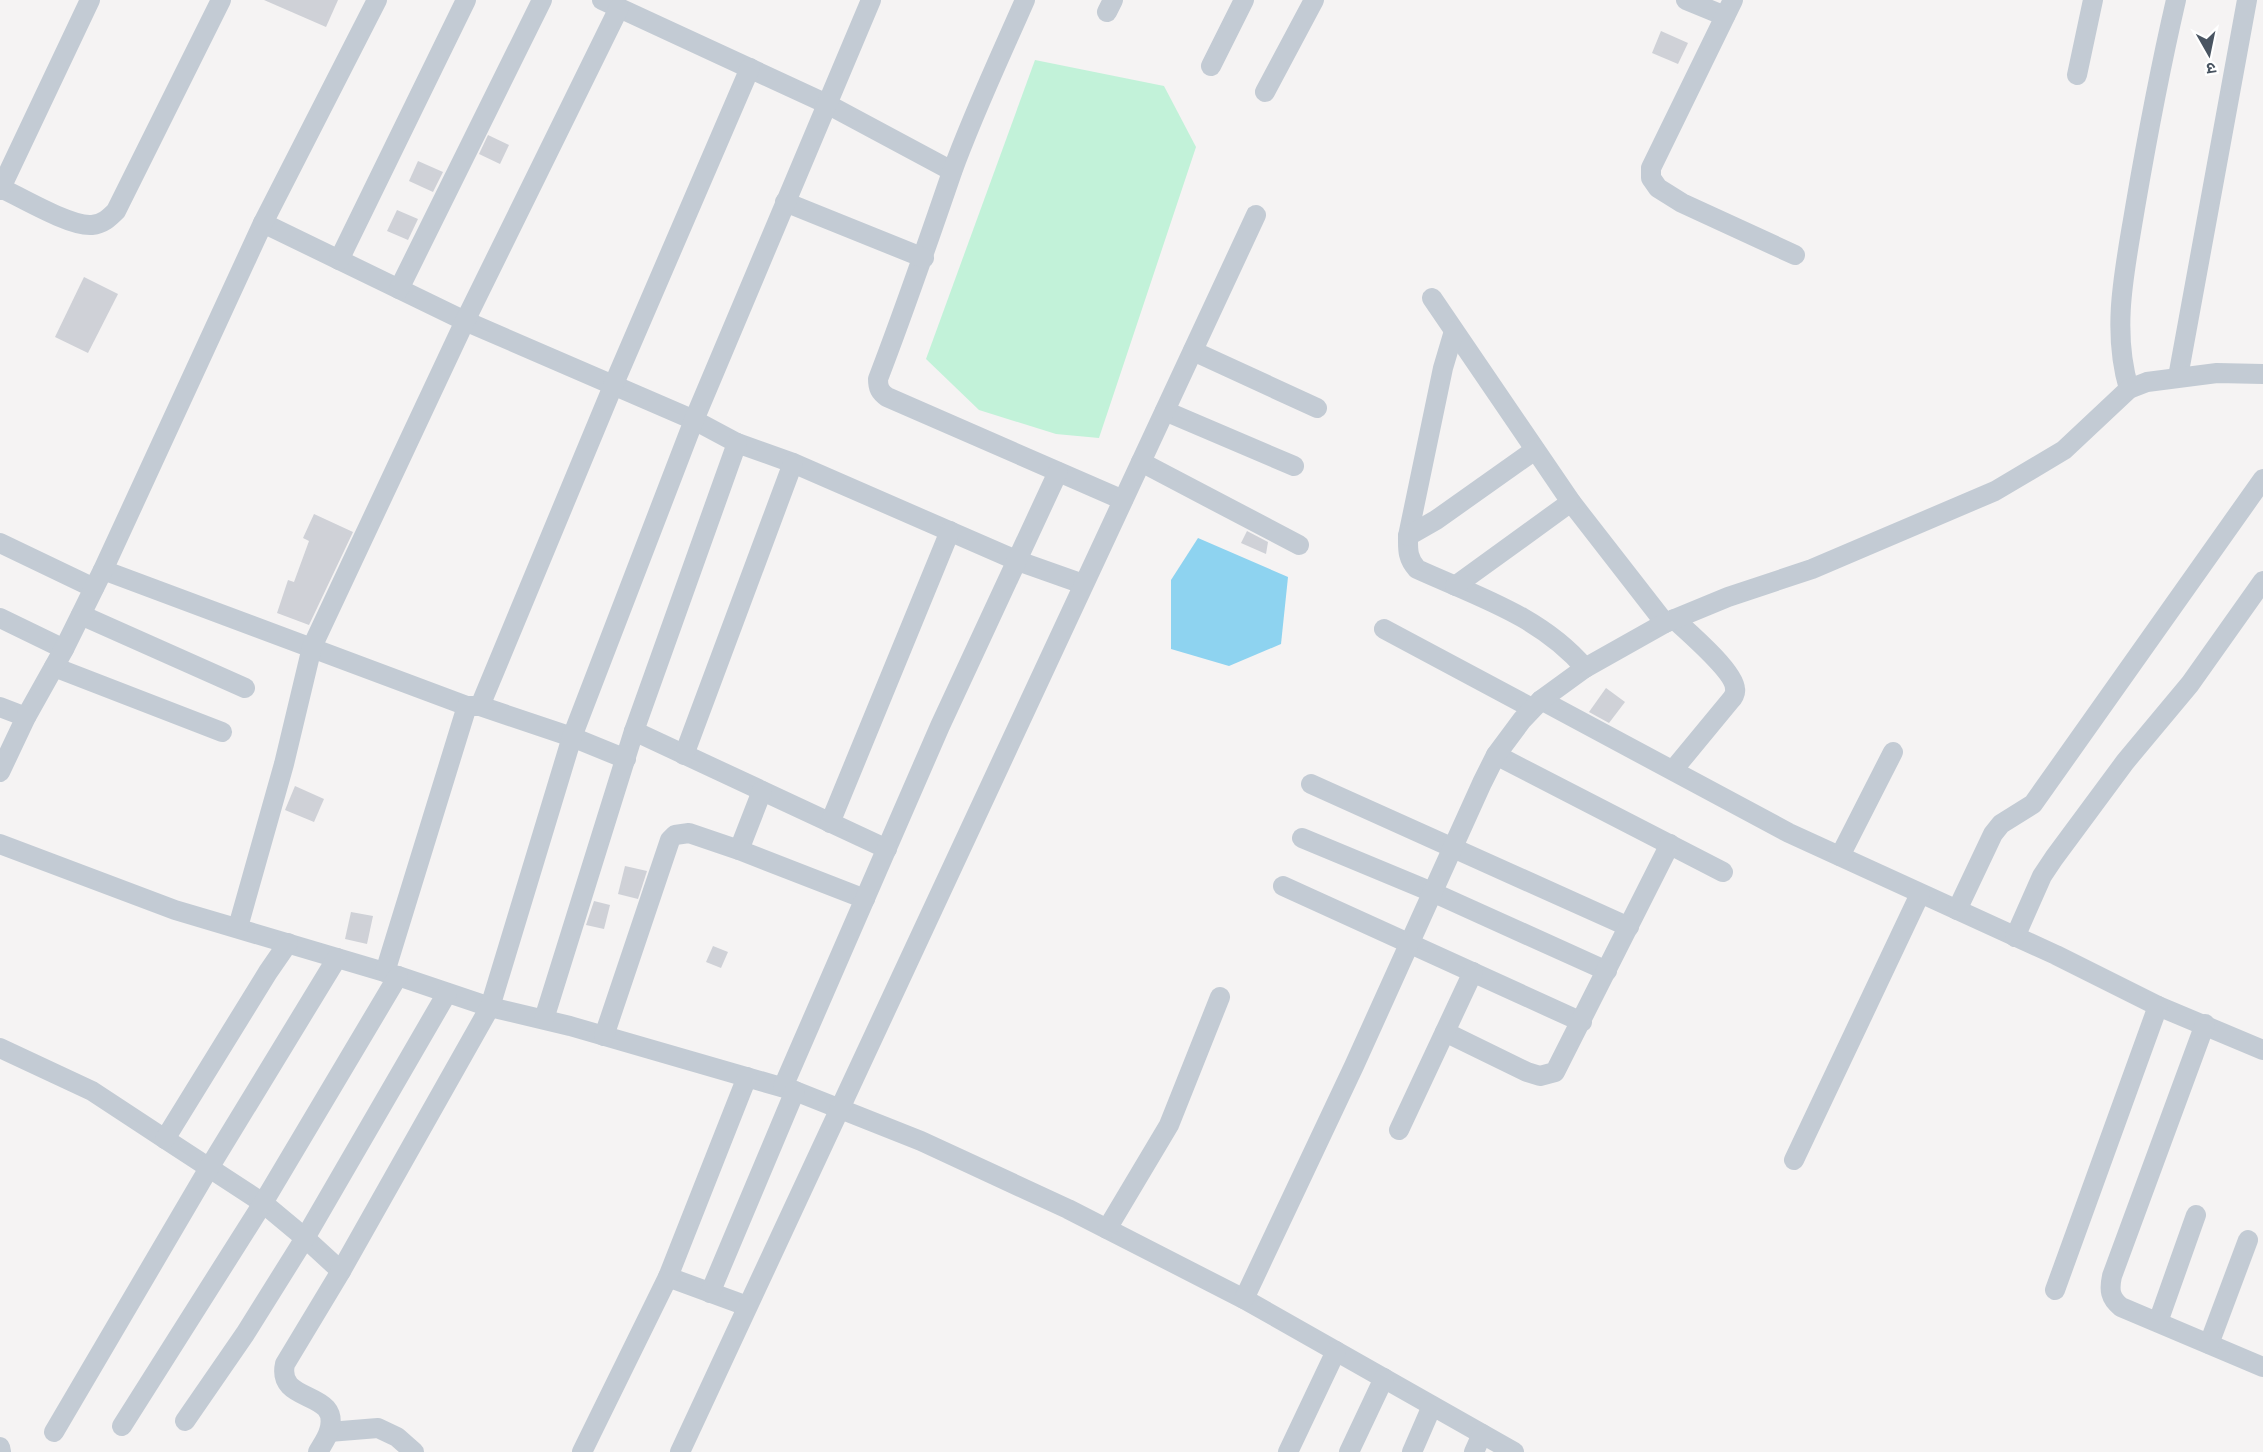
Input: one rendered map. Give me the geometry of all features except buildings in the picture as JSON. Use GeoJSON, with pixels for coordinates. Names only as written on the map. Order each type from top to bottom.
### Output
{"type":"FeatureCollection","features":[{"type":"Feature","properties":{"kind":"street"},"geometry":{"type":"LineString","coordinates":[[90,0],[1,189],[76,224],[92,225],[105,222],[116,211],[221,0]]}},
{"type":"Feature","properties":{"kind":"street"},"geometry":{"type":"LineString","coordinates":[[0,772],[26,717],[64,649],[103,570],[262,223],[378,0]]}},
{"type":"Feature","properties":{"kind":"street"},"geometry":{"type":"LineString","coordinates":[[339,260],[466,0]]}},
{"type":"Feature","properties":{"kind":"street"},"geometry":{"type":"LineString","coordinates":[[399,289],[542,0]]}},
{"type":"Feature","properties":{"kind":"street"},"geometry":{"type":"LineString","coordinates":[[318,1452],[329,1432],[329,1413],[323,1404],[293,1390],[285,1381],[283,1374],[290,1355],[341,1271],[490,1007],[572,737],[694,420],[871,0]]}},
{"type":"Feature","properties":{"kind":"street"},"geometry":{"type":"LineString","coordinates":[[1025,0],[952,171],[924,258],[878,379],[879,389],[887,397],[1123,500]]}},
{"type":"Feature","properties":{"kind":"street"},"geometry":{"type":"LineString","coordinates":[[1211,66],[1244,0]]}},
{"type":"Feature","properties":{"kind":"street"},"geometry":{"type":"LineString","coordinates":[[1265,92],[1314,0]]}},
{"type":"Feature","properties":{"kind":"street"},"geometry":{"type":"LineString","coordinates":[[1686,0],[1729,8],[1651,168],[1651,178],[1658,188],[1682,203],[1795,255]]}},
{"type":"Feature","properties":{"kind":"street"},"geometry":{"type":"LineString","coordinates":[[2077,75],[2093,0]]}},
{"type":"Feature","properties":{"kind":"street"},"geometry":{"type":"LineString","coordinates":[[2129,390],[2121,354],[2120,310],[2140,176],[2176,0]]}},
{"type":"Feature","properties":{"kind":"street"},"geometry":{"type":"LineString","coordinates":[[2178,377],[2247,0]]}},
{"type":"Feature","properties":{"kind":"street"},"geometry":{"type":"LineString","coordinates":[[238,927],[284,764],[312,647],[611,4],[827,104],[952,171]]}},
{"type":"Feature","properties":{"kind":"street"},"geometry":{"type":"LineString","coordinates":[[122,1426],[263,1203],[392,974],[474,706],[750,68]]}},
{"type":"Feature","properties":{"kind":"street"},"geometry":{"type":"LineString","coordinates":[[785,202],[924,258]]}},
{"type":"Feature","properties":{"kind":"street"},"geometry":{"type":"LineString","coordinates":[[680,1452],[1256,216]]}},
{"type":"Feature","properties":{"kind":"street"},"geometry":{"type":"LineString","coordinates":[[262,223],[465,321],[694,420],[737,442],[793,463],[1018,561],[1083,584]]}},
{"type":"Feature","properties":{"kind":"street"},"geometry":{"type":"LineString","coordinates":[[1432,298],[1571,502],[1669,621],[1725,669],[1733,680],[1736,689],[1730,701],[1673,770]]}},
{"type":"Feature","properties":{"kind":"street"},"geometry":{"type":"LineString","coordinates":[[1454,331],[1443,368],[1408,536],[1410,562],[1417,568],[1455,586],[1499,604],[1539,628],[1566,648],[1585,668]]}},
{"type":"Feature","properties":{"kind":"street"},"geometry":{"type":"LineString","coordinates":[[1193,351],[1317,408]]}},
{"type":"Feature","properties":{"kind":"street"},"geometry":{"type":"LineString","coordinates":[[1244,1299],[1354,1066],[1496,755],[1537,704],[1585,668],[1669,621],[1728,597],[1812,569],[1939,517],[1995,491],[2064,450],[2129,390],[2147,382],[2178,377],[2217,373],[2263,374]]}},
{"type":"Feature","properties":{"kind":"street"},"geometry":{"type":"LineString","coordinates":[[1165,411],[1294,466]]}},
{"type":"Feature","properties":{"kind":"street"},"geometry":{"type":"LineString","coordinates":[[544,1019],[634,731],[737,442]]}},
{"type":"Feature","properties":{"kind":"street"},"geometry":{"type":"LineString","coordinates":[[1408,536],[1436,520],[1535,450]]}},
{"type":"Feature","properties":{"kind":"street"},"geometry":{"type":"LineString","coordinates":[[1141,462],[1299,545]]}},
{"type":"Feature","properties":{"kind":"street"},"geometry":{"type":"LineString","coordinates":[[684,755],[793,463]]}},
{"type":"Feature","properties":{"kind":"street"},"geometry":{"type":"LineString","coordinates":[[710,1293],[865,899],[940,726],[1058,472]]}},
{"type":"Feature","properties":{"kind":"street"},"geometry":{"type":"LineString","coordinates":[[1957,910],[1993,834],[2001,824],[2033,804],[2263,479]]}},
{"type":"Feature","properties":{"kind":"street"},"geometry":{"type":"LineString","coordinates":[[1455,586],[1571,502]]}},
{"type":"Feature","properties":{"kind":"street"},"geometry":{"type":"LineString","coordinates":[[830,823],[950,531]]}},
{"type":"Feature","properties":{"kind":"street"},"geometry":{"type":"LineString","coordinates":[[0,543],[94,588]]}},
{"type":"Feature","properties":{"kind":"street"},"geometry":{"type":"LineString","coordinates":[[103,570],[474,706],[572,737],[626,759]]}},
{"type":"Feature","properties":{"kind":"street"},"geometry":{"type":"LineString","coordinates":[[2015,937],[2042,876],[2054,858],[2125,762],[2190,684],[2263,581]]}},
{"type":"Feature","properties":{"kind":"street"},"geometry":{"type":"LineString","coordinates":[[81,615],[245,688]]}},
{"type":"Feature","properties":{"kind":"street"},"geometry":{"type":"LineString","coordinates":[[0,618],[64,649]]}},
{"type":"Feature","properties":{"kind":"street"},"geometry":{"type":"LineString","coordinates":[[1384,629],[1673,770],[1789,833],[2092,972],[2158,1006],[2263,1050]]}},
{"type":"Feature","properties":{"kind":"street"},"geometry":{"type":"LineString","coordinates":[[54,667],[222,732]]}},
{"type":"Feature","properties":{"kind":"street"},"geometry":{"type":"LineString","coordinates":[[0,707],[26,717]]}},
{"type":"Feature","properties":{"kind":"street"},"geometry":{"type":"LineString","coordinates":[[634,731],[887,849]]}},
{"type":"Feature","properties":{"kind":"street"},"geometry":{"type":"LineString","coordinates":[[1840,855],[1893,752]]}},
{"type":"Feature","properties":{"kind":"street"},"geometry":{"type":"LineString","coordinates":[[1496,755],[1723,872]]}},
{"type":"Feature","properties":{"kind":"street"},"geometry":{"type":"LineString","coordinates":[[1311,784],[1629,927]]}},
{"type":"Feature","properties":{"kind":"street"},"geometry":{"type":"LineString","coordinates":[[739,850],[762,791]]}},
{"type":"Feature","properties":{"kind":"street"},"geometry":{"type":"LineString","coordinates":[[604,1036],[670,840],[675,835],[689,833],[865,899]]}},
{"type":"Feature","properties":{"kind":"street"},"geometry":{"type":"LineString","coordinates":[[1302,838],[1432,892],[1607,971]]}},
{"type":"Feature","properties":{"kind":"street"},"geometry":{"type":"LineString","coordinates":[[0,843],[175,910],[392,974],[490,1007],[544,1019],[789,1089],[839,1109],[973,1164],[1107,1229],[1244,1299],[1514,1452]]}},
{"type":"Feature","properties":{"kind":"street"},"geometry":{"type":"LineString","coordinates":[[1445,1032],[1527,1072],[1540,1076],[1550,1075],[1559,1067],[1670,844]]}},
{"type":"Feature","properties":{"kind":"street"},"geometry":{"type":"LineString","coordinates":[[1283,886],[1582,1022]]}},
{"type":"Feature","properties":{"kind":"street"},"geometry":{"type":"LineString","coordinates":[[1794,1160],[1920,894]]}},
{"type":"Feature","properties":{"kind":"street"},"geometry":{"type":"LineString","coordinates":[[165,1138],[288,943]]}},
{"type":"Feature","properties":{"kind":"street"},"geometry":{"type":"LineString","coordinates":[[54,1432],[209,1168],[337,958]]}},
{"type":"Feature","properties":{"kind":"street"},"geometry":{"type":"LineString","coordinates":[[1399,1130],[1473,972]]}},
{"type":"Feature","properties":{"kind":"street"},"geometry":{"type":"LineString","coordinates":[[185,1421],[245,1334],[305,1238],[447,993]]}},
{"type":"Feature","properties":{"kind":"street"},"geometry":{"type":"LineString","coordinates":[[1107,1229],[1169,1125],[1220,997]]}},
{"type":"Feature","properties":{"kind":"street"},"geometry":{"type":"LineString","coordinates":[[2055,1290],[2158,1006]]}},
{"type":"Feature","properties":{"kind":"street"},"geometry":{"type":"LineString","coordinates":[[2205,1024],[2142,1192],[2110,1287],[2111,1295],[2121,1307],[2263,1367]]}},
{"type":"Feature","properties":{"kind":"street"},"geometry":{"type":"LineString","coordinates":[[0,1048],[92,1091],[165,1138],[263,1203],[341,1271]]}},
{"type":"Feature","properties":{"kind":"street"},"geometry":{"type":"LineString","coordinates":[[582,1452],[668,1277],[747,1077]]}},
{"type":"Feature","properties":{"kind":"street"},"geometry":{"type":"LineString","coordinates":[[2158,1322],[2196,1215]]}},
{"type":"Feature","properties":{"kind":"street"},"geometry":{"type":"LineString","coordinates":[[2209,1344],[2248,1240]]}},
{"type":"Feature","properties":{"kind":"street"},"geometry":{"type":"LineString","coordinates":[[668,1277],[747,1306]]}},
{"type":"Feature","properties":{"kind":"street"},"geometry":{"type":"LineString","coordinates":[[1288,1452],[1336,1351]]}},
{"type":"Feature","properties":{"kind":"street"},"geometry":{"type":"LineString","coordinates":[[1349,1452],[1384,1378]]}},
{"type":"Feature","properties":{"kind":"street"},"geometry":{"type":"LineString","coordinates":[[1412,1452],[1432,1406]]}},
{"type":"Feature","properties":{"kind":"street"},"geometry":{"type":"LineString","coordinates":[[329,1432],[378,1428],[397,1437],[414,1452]]}},
{"type":"Feature","properties":{"kind":"street"},"geometry":{"type":"LineString","coordinates":[[1474,1452],[1482,1434]]}},
{"type":"Feature","properties":{"kind":"street"},"geometry":{"type":"LineString","coordinates":[[0,1447],[1,1452]]}},
{"type":"Feature","properties":{"kind":"green space"},"geometry":{"type":"Polygon","coordinates":[[[1035,60],[1164,86],[1196,147],[1099,438],[1056,434],[979,410],[926,359],[1035,60]]]}},
{"type":"Feature","properties":{"kind":"water"},"geometry":{"type":"Polygon","coordinates":[[[1198,538],[1288,577],[1281,644],[1229,666],[1171,649],[1171,580],[1198,538]]]}}]}
